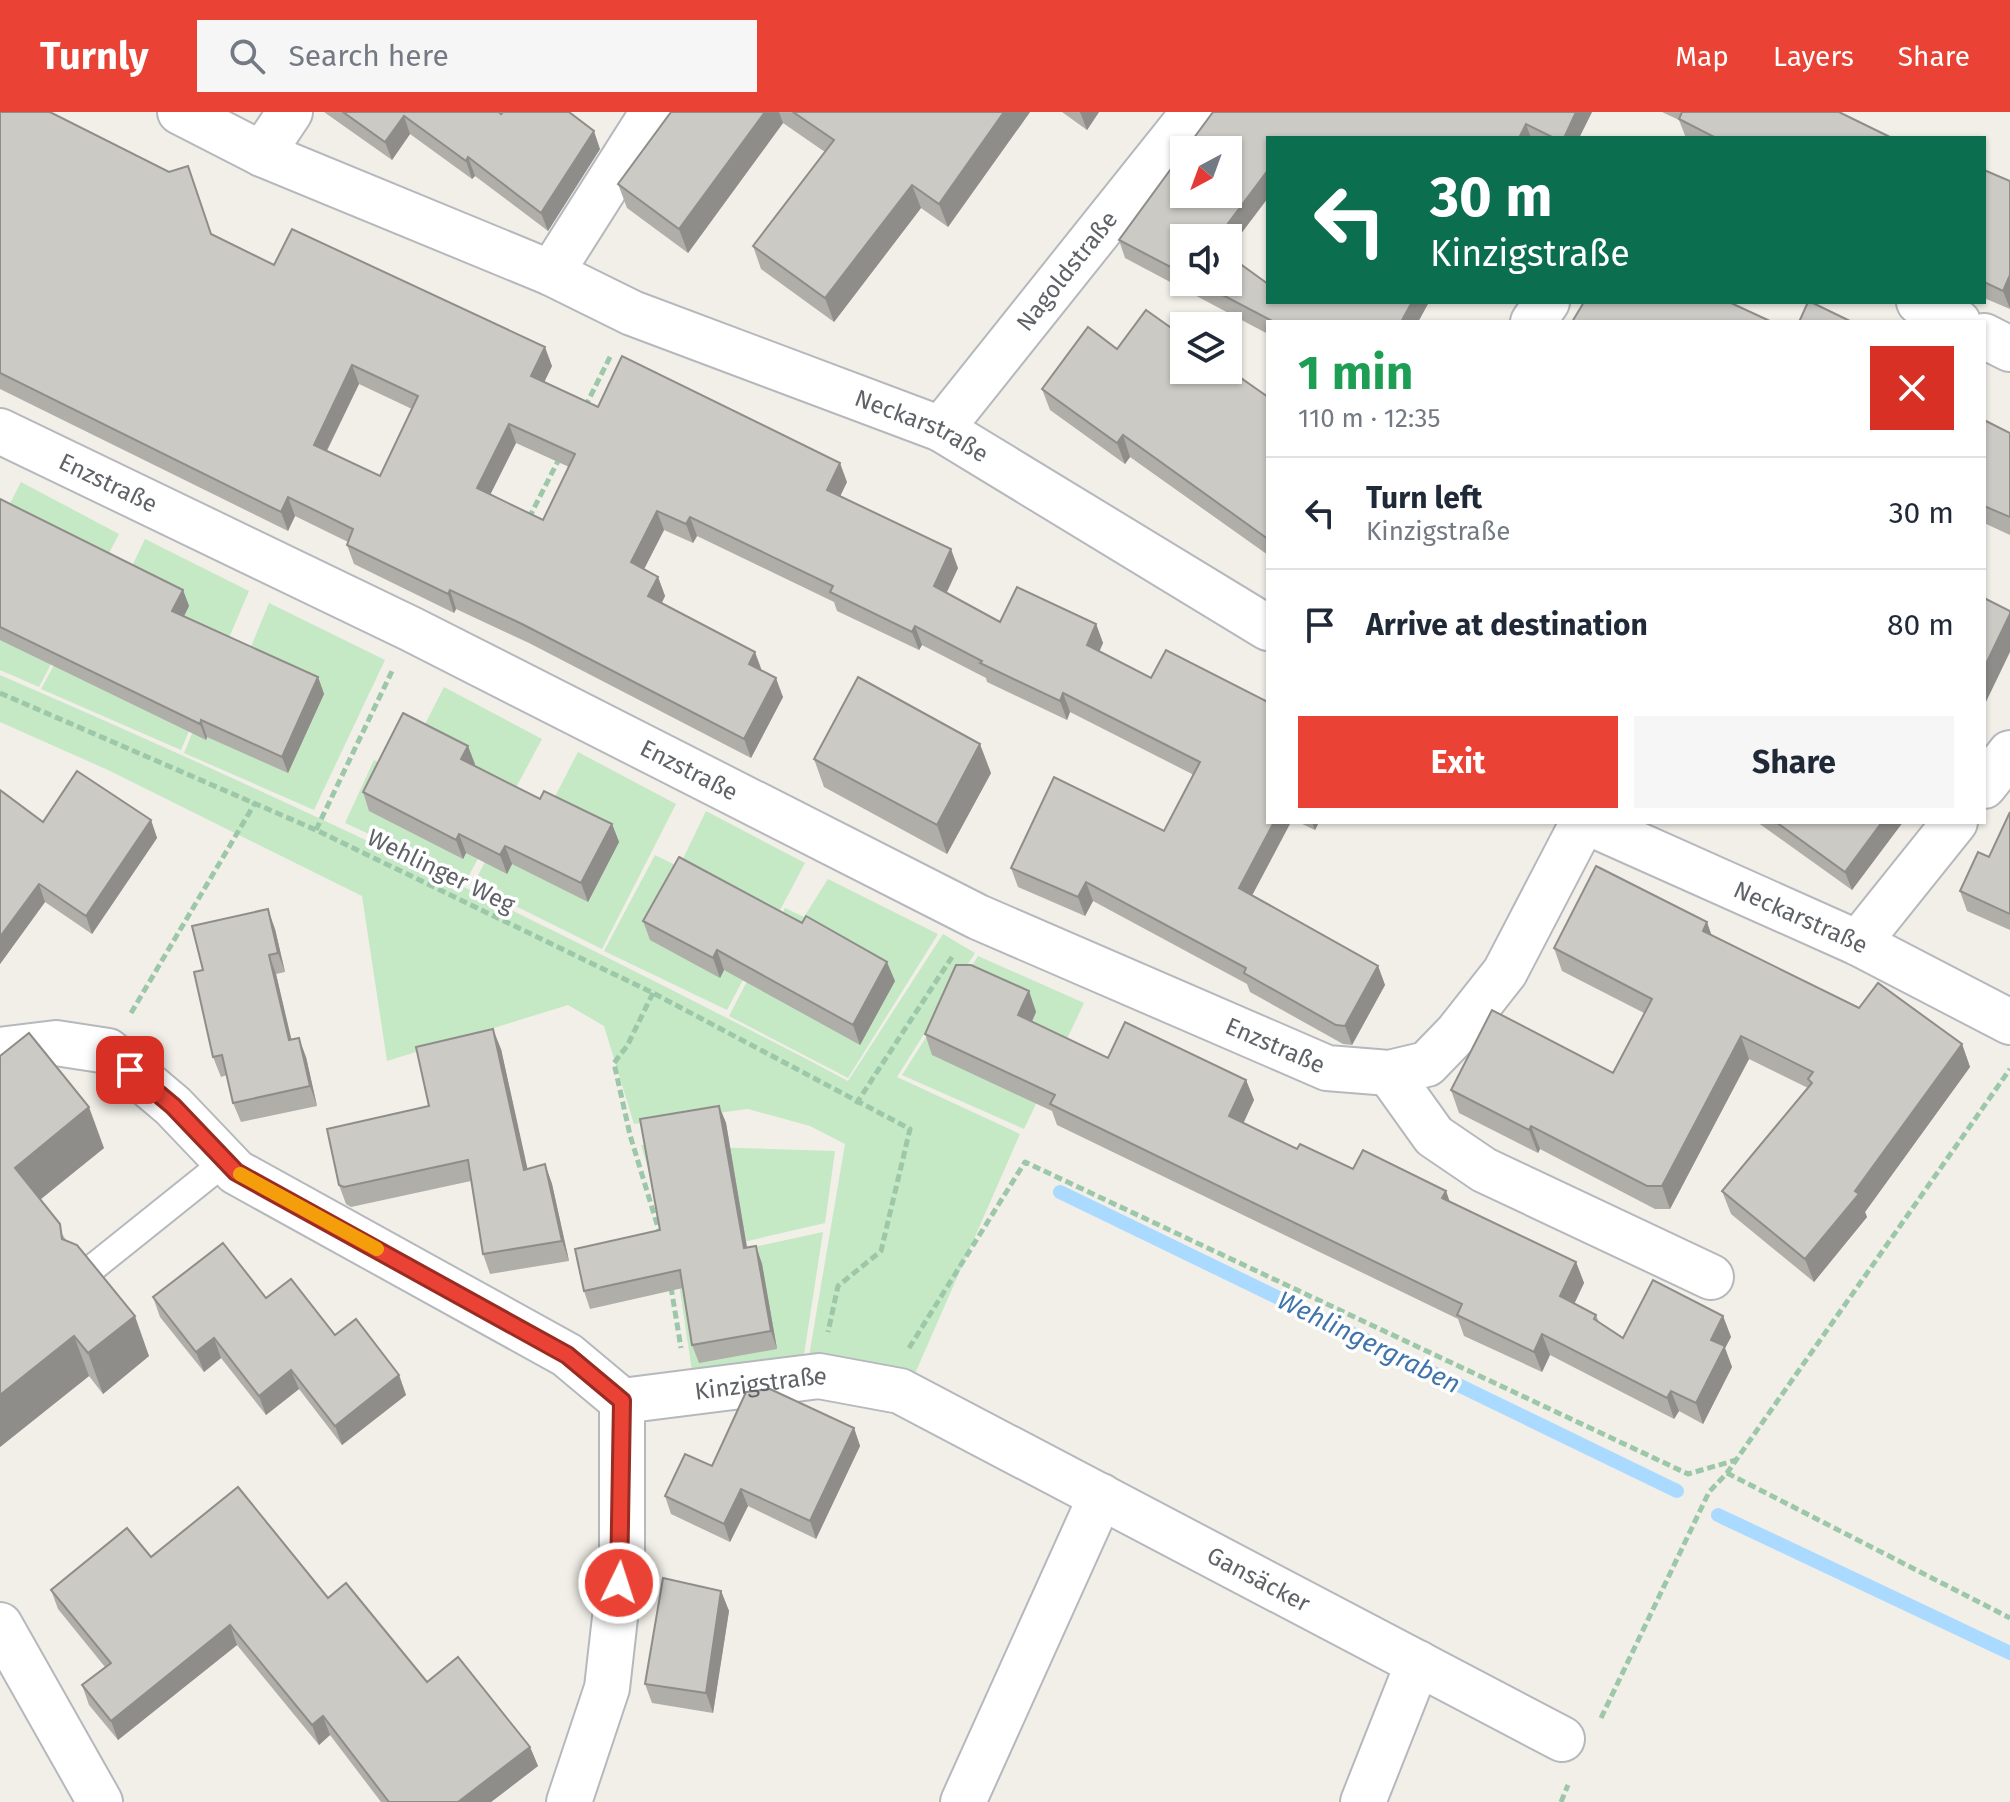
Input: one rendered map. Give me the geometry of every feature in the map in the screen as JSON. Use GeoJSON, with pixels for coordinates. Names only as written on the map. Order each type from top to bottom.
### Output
{"type":"FeatureCollection","features":[{"type":"Feature","properties":{"kind":"street","name":"Neckarstraße"},"geometry":{"type":"LineString","coordinates":[[180,112],[262,154],[551,273],[632,313],[941,429],[1266,627]]}},
{"type":"Feature","properties":{"kind":"street"},"geometry":{"type":"LineString","coordinates":[[262,154],[290,112]]}},
{"type":"Feature","properties":{"kind":"street"},"geometry":{"type":"LineString","coordinates":[[551,273],[653,112]]}},
{"type":"Feature","properties":{"kind":"street","name":"Nagoldstraße"},"geometry":{"type":"LineString","coordinates":[[941,429],[1194,112]]}},
{"type":"Feature","properties":{"kind":"street"},"geometry":{"type":"LineString","coordinates":[[1923,304],[1954,320]]}},
{"type":"Feature","properties":{"kind":"street"},"geometry":{"type":"LineString","coordinates":[[1986,337],[2010,349]]}},
{"type":"Feature","properties":{"kind":"street","name":"Enzstraße"},"geometry":{"type":"LineString","coordinates":[[0,431],[411,629],[978,917],[1327,1068],[1389,1073],[1427,1064],[1457,1033],[1505,972],[1584,824]]}},
{"type":"Feature","properties":{"kind":"street"},"geometry":{"type":"LineString","coordinates":[[1986,783],[2010,753]]}},
{"type":"Feature","properties":{"kind":"street","name":"Neckarstraße"},"geometry":{"type":"LineString","coordinates":[[1590,824],[1858,943],[2010,1022]]}},
{"type":"Feature","properties":{"kind":"street"},"geometry":{"type":"LineString","coordinates":[[1858,943],[1953,824]]}},
{"type":"Feature","properties":{"kind":"street"},"geometry":{"type":"LineString","coordinates":[[0,1050],[56,1043],[108,1051],[173,1106],[236,1172],[567,1355],[622,1401],[622,1556],[607,1688],[569,1802]]}},
{"type":"Feature","properties":{"kind":"street"},"geometry":{"type":"LineString","coordinates":[[1389,1073],[1434,1136],[1484,1170],[1711,1277]]}},
{"type":"Feature","properties":{"kind":"street","name":"Kinzigstraße"},"geometry":{"type":"LineString","coordinates":[[622,1401],[819,1376],[890,1389]]}},
{"type":"Feature","properties":{"kind":"street","name":"Gansäcker"},"geometry":{"type":"LineString","coordinates":[[890,1389],[1579,1744]]}},
{"type":"Feature","properties":{"kind":"street"},"geometry":{"type":"LineString","coordinates":[[963,1802],[1101,1496]]}},
{"type":"Feature","properties":{"kind":"street"},"geometry":{"type":"LineString","coordinates":[[1,1632],[100,1802]]}},
{"type":"Feature","properties":{"kind":"street"},"geometry":{"type":"LineString","coordinates":[[1363,1802],[1418,1663]]}},
{"type":"Feature","properties":{"kind":"lane"},"geometry":{"type":"LineString","coordinates":[[90,1270],[226,1161]]}},
{"type":"Feature","properties":{"kind":"path"},"geometry":{"type":"LineString","coordinates":[[583,411],[632,313]]}},
{"type":"Feature","properties":{"kind":"path"},"geometry":{"type":"LineString","coordinates":[[526,524],[562,453]]}},
{"type":"Feature","properties":{"kind":"path"},"geometry":{"type":"LineString","coordinates":[[316,830],[411,629]]}},
{"type":"Feature","properties":{"kind":"path","name":"Wehlinger Weg"},"geometry":{"type":"LineString","coordinates":[[0,693],[316,830],[653,993],[856,1104],[910,1129],[881,1251],[838,1286],[819,1376]]}},
{"type":"Feature","properties":{"kind":"path"},"geometry":{"type":"LineString","coordinates":[[108,1051],[255,803]]}},
{"type":"Feature","properties":{"kind":"path"},"geometry":{"type":"LineString","coordinates":[[856,1104],[978,917]]}},
{"type":"Feature","properties":{"kind":"path"},"geometry":{"type":"LineString","coordinates":[[653,993],[627,1046],[614,1063],[630,1135],[662,1240]]}},
{"type":"Feature","properties":{"kind":"path"},"geometry":{"type":"LineString","coordinates":[[1561,1802],[1579,1744],[1709,1492],[1727,1473],[2010,1069]]}},
{"type":"Feature","properties":{"kind":"path"},"geometry":{"type":"LineString","coordinates":[[890,1389],[920,1332],[1025,1162],[1688,1474],[1736,1460]]}},
{"type":"Feature","properties":{"kind":"path"},"geometry":{"type":"LineString","coordinates":[[671,1285],[688,1392]]}},
{"type":"Feature","properties":{"kind":"path"},"geometry":{"type":"LineString","coordinates":[[1727,1473],[2010,1618]]}},
{"type":"Feature","properties":{"kind":"green space"},"geometry":{"type":"Polygon","coordinates":[[[21,482],[119,534],[39,687],[0,670],[0,523],[21,482]]]}},
{"type":"Feature","properties":{"kind":"green space"},"geometry":{"type":"Polygon","coordinates":[[[145,539],[249,591],[181,750],[41,689],[67,641],[91,652],[145,539]]]}},
{"type":"Feature","properties":{"kind":"green space"},"geometry":{"type":"Polygon","coordinates":[[[269,603],[385,660],[314,810],[184,753],[207,697],[228,702],[269,603]]]}},
{"type":"Feature","properties":{"kind":"green space"},"geometry":{"type":"Polygon","coordinates":[[[0,675],[215,770],[428,870],[639,973],[848,1081],[943,934],[975,953],[897,1077],[1020,1134],[913,1378],[808,1362],[845,1144],[810,1126],[748,1109],[634,1124],[604,1026],[568,1005],[387,1061],[362,896],[108,770],[0,722],[0,675]]]}},
{"type":"Feature","properties":{"kind":"green space"},"geometry":{"type":"Polygon","coordinates":[[[444,687],[542,739],[467,879],[345,823],[374,760],[400,773],[444,687]]]}},
{"type":"Feature","properties":{"kind":"green space"},"geometry":{"type":"Polygon","coordinates":[[[578,752],[676,804],[602,949],[473,885],[504,825],[534,837],[578,752]]]}},
{"type":"Feature","properties":{"kind":"green space"},"geometry":{"type":"Polygon","coordinates":[[[706,811],[805,863],[727,1010],[604,951],[655,855],[679,867],[706,811]]]}},
{"type":"Feature","properties":{"kind":"green space"},"geometry":{"type":"Polygon","coordinates":[[[828,879],[938,934],[848,1078],[729,1016],[785,908],[804,917],[828,879]]]}},
{"type":"Feature","properties":{"kind":"green space"},"geometry":{"type":"Polygon","coordinates":[[[978,956],[1084,1003],[1024,1129],[902,1075],[978,956]]]}},
{"type":"Feature","properties":{"kind":"green space"},"geometry":{"type":"Polygon","coordinates":[[[641,1145],[835,1151],[825,1223],[674,1258],[641,1145]]]}},
{"type":"Feature","properties":{"kind":"green space"},"geometry":{"type":"Polygon","coordinates":[[[823,1232],[803,1361],[692,1371],[676,1264],[823,1232]]]}},
{"type":"Feature","properties":{"kind":"building"},"geometry":{"type":"Polygon","coordinates":[[[0,112],[50,112],[169,172],[188,166],[211,234],[274,265],[292,229],[545,347],[531,376],[598,407],[622,356],[840,463],[827,490],[951,549],[934,586],[1000,622],[1017,587],[1096,624],[1087,645],[1151,678],[1166,650],[1266,701],[1266,824],[1273,824],[1239,888],[1378,966],[1345,1026],[1336,1025],[1244,973],[1246,968],[1086,882],[1078,897],[1011,868],[1054,777],[1164,831],[1200,762],[1063,693],[1060,701],[980,663],[982,661],[915,626],[912,632],[830,592],[833,586],[690,517],[686,524],[657,511],[631,562],[658,577],[648,596],[755,652],[749,664],[776,678],[744,739],[522,624],[450,590],[448,594],[347,545],[353,529],[288,497],[281,512],[0,373],[0,112]],[[352,365],[314,445],[380,476],[418,396],[352,365]],[[509,424],[477,488],[543,520],[575,454],[509,424]]]}},
{"type":"Feature","properties":{"kind":"building"},"geometry":{"type":"Polygon","coordinates":[[[343,112],[569,112],[594,131],[541,213],[468,157],[466,161],[404,116],[385,142],[343,112]]]}},
{"type":"Feature","properties":{"kind":"building"},"geometry":{"type":"Polygon","coordinates":[[[671,112],[765,112],[679,229],[618,184],[671,112]]]}},
{"type":"Feature","properties":{"kind":"building"},"geometry":{"type":"Polygon","coordinates":[[[793,112],[1004,112],[939,204],[912,185],[825,298],[753,246],[834,140],[793,112]]]}},
{"type":"Feature","properties":{"kind":"building"},"geometry":{"type":"Polygon","coordinates":[[[1213,112],[1576,112],[1565,136],[1550,136],[1526,124],[1520,136],[1266,136],[1266,173],[1242,205],[1242,136],[1195,136],[1213,112]]]}},
{"type":"Feature","properties":{"kind":"building"},"geometry":{"type":"Polygon","coordinates":[[[1682,112],[1839,112],[1888,136],[1712,136],[1679,119],[1682,112]]]}},
{"type":"Feature","properties":{"kind":"building"},"geometry":{"type":"Polygon","coordinates":[[[1170,170],[1170,208],[1240,208],[1228,224],[1170,224],[1170,267],[1119,240],[1170,170]]]}},
{"type":"Feature","properties":{"kind":"building"},"geometry":{"type":"Polygon","coordinates":[[[1986,171],[2010,181],[2010,275],[2003,291],[1986,283],[1986,171]]]}},
{"type":"Feature","properties":{"kind":"building"},"geometry":{"type":"Polygon","coordinates":[[[1242,265],[1266,283],[1266,304],[1411,304],[1402,320],[1270,320],[1225,296],[1242,296],[1242,265]]]}},
{"type":"Feature","properties":{"kind":"building"},"geometry":{"type":"Polygon","coordinates":[[[1583,304],[1733,304],[1768,320],[1573,320],[1583,304]]]}},
{"type":"Feature","properties":{"kind":"building"},"geometry":{"type":"Polygon","coordinates":[[[1807,304],[1815,304],[1848,320],[1800,320],[1807,304]]]}},
{"type":"Feature","properties":{"kind":"building"},"geometry":{"type":"Polygon","coordinates":[[[1146,310],[1170,327],[1170,384],[1242,384],[1242,379],[1266,396],[1266,538],[1123,435],[1117,443],[1042,389],[1088,327],[1117,349],[1146,310]]]}},
{"type":"Feature","properties":{"kind":"building"},"geometry":{"type":"Polygon","coordinates":[[[1986,421],[2010,433],[2010,517],[1986,507],[1986,421]]]}},
{"type":"Feature","properties":{"kind":"building"},"geometry":{"type":"Polygon","coordinates":[[[0,499],[183,590],[172,611],[318,677],[282,757],[201,720],[200,724],[0,627],[0,499]]]}},
{"type":"Feature","properties":{"kind":"building"},"geometry":{"type":"Polygon","coordinates":[[[1986,599],[2010,611],[1986,664],[1986,599]]]}},
{"type":"Feature","properties":{"kind":"building"},"geometry":{"type":"Polygon","coordinates":[[[858,677],[980,744],[937,825],[814,759],[858,677]]]}},
{"type":"Feature","properties":{"kind":"building"},"geometry":{"type":"Polygon","coordinates":[[[403,713],[468,746],[461,759],[540,799],[544,791],[612,824],[581,883],[505,846],[500,855],[459,834],[456,840],[363,792],[403,713]]]}},
{"type":"Feature","properties":{"kind":"building"},"geometry":{"type":"Polygon","coordinates":[[[77,771],[151,820],[86,916],[39,884],[0,937],[0,790],[43,822],[77,771]]]}},
{"type":"Feature","properties":{"kind":"building"},"geometry":{"type":"Polygon","coordinates":[[[2010,812],[2010,914],[1960,891],[1978,852],[1989,857],[2010,812]]]}},
{"type":"Feature","properties":{"kind":"building"},"geometry":{"type":"Polygon","coordinates":[[[1779,824],[1881,824],[1845,872],[1779,824]]]}},
{"type":"Feature","properties":{"kind":"building"},"geometry":{"type":"Polygon","coordinates":[[[679,857],[802,923],[806,916],[887,962],[853,1025],[717,950],[713,958],[643,921],[679,857]]]}},
{"type":"Feature","properties":{"kind":"building"},"geometry":{"type":"Polygon","coordinates":[[[1596,866],[1707,922],[1703,931],[1859,1008],[1878,983],[1962,1044],[1855,1191],[1859,1194],[1805,1259],[1722,1191],[1812,1083],[1808,1079],[1813,1072],[1741,1036],[1662,1186],[1647,1186],[1531,1126],[1529,1130],[1451,1090],[1492,1010],[1613,1073],[1652,999],[1554,948],[1596,866]]]}},
{"type":"Feature","properties":{"kind":"building"},"geometry":{"type":"Polygon","coordinates":[[[268,909],[278,953],[269,955],[289,1040],[299,1038],[310,1086],[233,1103],[222,1055],[213,1057],[194,972],[203,970],[192,926],[268,909]]]}},
{"type":"Feature","properties":{"kind":"building"},"geometry":{"type":"Polygon","coordinates":[[[956,965],[971,965],[1029,991],[1018,1015],[1108,1058],[1125,1022],[1246,1080],[1229,1116],[1297,1149],[1300,1144],[1353,1169],[1363,1150],[1446,1191],[1442,1198],[1576,1262],[1560,1296],[1596,1315],[1594,1319],[1623,1338],[1653,1280],[1723,1316],[1711,1340],[1725,1346],[1696,1403],[1671,1391],[1667,1398],[1542,1334],[1534,1352],[1457,1315],[1462,1304],[1050,1104],[1055,1095],[925,1034],[956,965]]]}},
{"type":"Feature","properties":{"kind":"building"},"geometry":{"type":"Polygon","coordinates":[[[493,1029],[524,1170],[545,1164],[562,1241],[483,1254],[468,1160],[344,1187],[339,1185],[327,1129],[429,1106],[416,1047],[493,1029]]]}},
{"type":"Feature","properties":{"kind":"building"},"geometry":{"type":"Polygon","coordinates":[[[29,1033],[89,1107],[15,1168],[60,1224],[62,1239],[77,1245],[135,1316],[88,1353],[74,1336],[0,1395],[0,1056],[29,1033]]]}},
{"type":"Feature","properties":{"kind":"building"},"geometry":{"type":"Polygon","coordinates":[[[719,1106],[744,1248],[756,1246],[771,1331],[692,1345],[680,1270],[584,1291],[575,1249],[660,1230],[640,1119],[719,1106]]]}},
{"type":"Feature","properties":{"kind":"building"},"geometry":{"type":"Polygon","coordinates":[[[223,1243],[266,1298],[291,1279],[335,1335],[356,1319],[399,1375],[335,1426],[291,1370],[259,1396],[214,1338],[196,1352],[153,1297],[223,1243]]]}},
{"type":"Feature","properties":{"kind":"building"},"geometry":{"type":"Polygon","coordinates":[[[770,1389],[854,1428],[810,1521],[741,1489],[724,1524],[665,1496],[685,1454],[712,1466],[746,1392],[770,1389]]]}},
{"type":"Feature","properties":{"kind":"building"},"geometry":{"type":"Polygon","coordinates":[[[238,1487],[328,1598],[346,1583],[427,1682],[458,1657],[530,1747],[458,1802],[389,1802],[323,1716],[312,1725],[230,1625],[111,1721],[82,1685],[111,1663],[51,1590],[127,1528],[151,1557],[238,1487]]]}},
{"type":"Feature","properties":{"kind":"building"},"geometry":{"type":"Polygon","coordinates":[[[663,1578],[721,1591],[706,1693],[645,1684],[663,1578]]]}},
{"type":"Feature","properties":{"kind":"waterway","name":"Wehlingergraben"},"geometry":{"type":"LineString","coordinates":[[1060,1192],[1677,1491]]}},
{"type":"Feature","properties":{"kind":"waterway","name":"Wehlingergraben"},"geometry":{"type":"LineString","coordinates":[[1718,1515],[2010,1653]]}},
{"type":"Feature","properties":{"kind":"slow traffic"},"geometry":{"type":"LineString","coordinates":[[240,1174],[377,1249]]}},
{"type":"Feature","properties":{"kind":"route"},"geometry":{"type":"LineString","coordinates":[[130,1070],[173,1106],[236,1172],[567,1355],[622,1401],[622,1556],[619,1583]]}}]}
